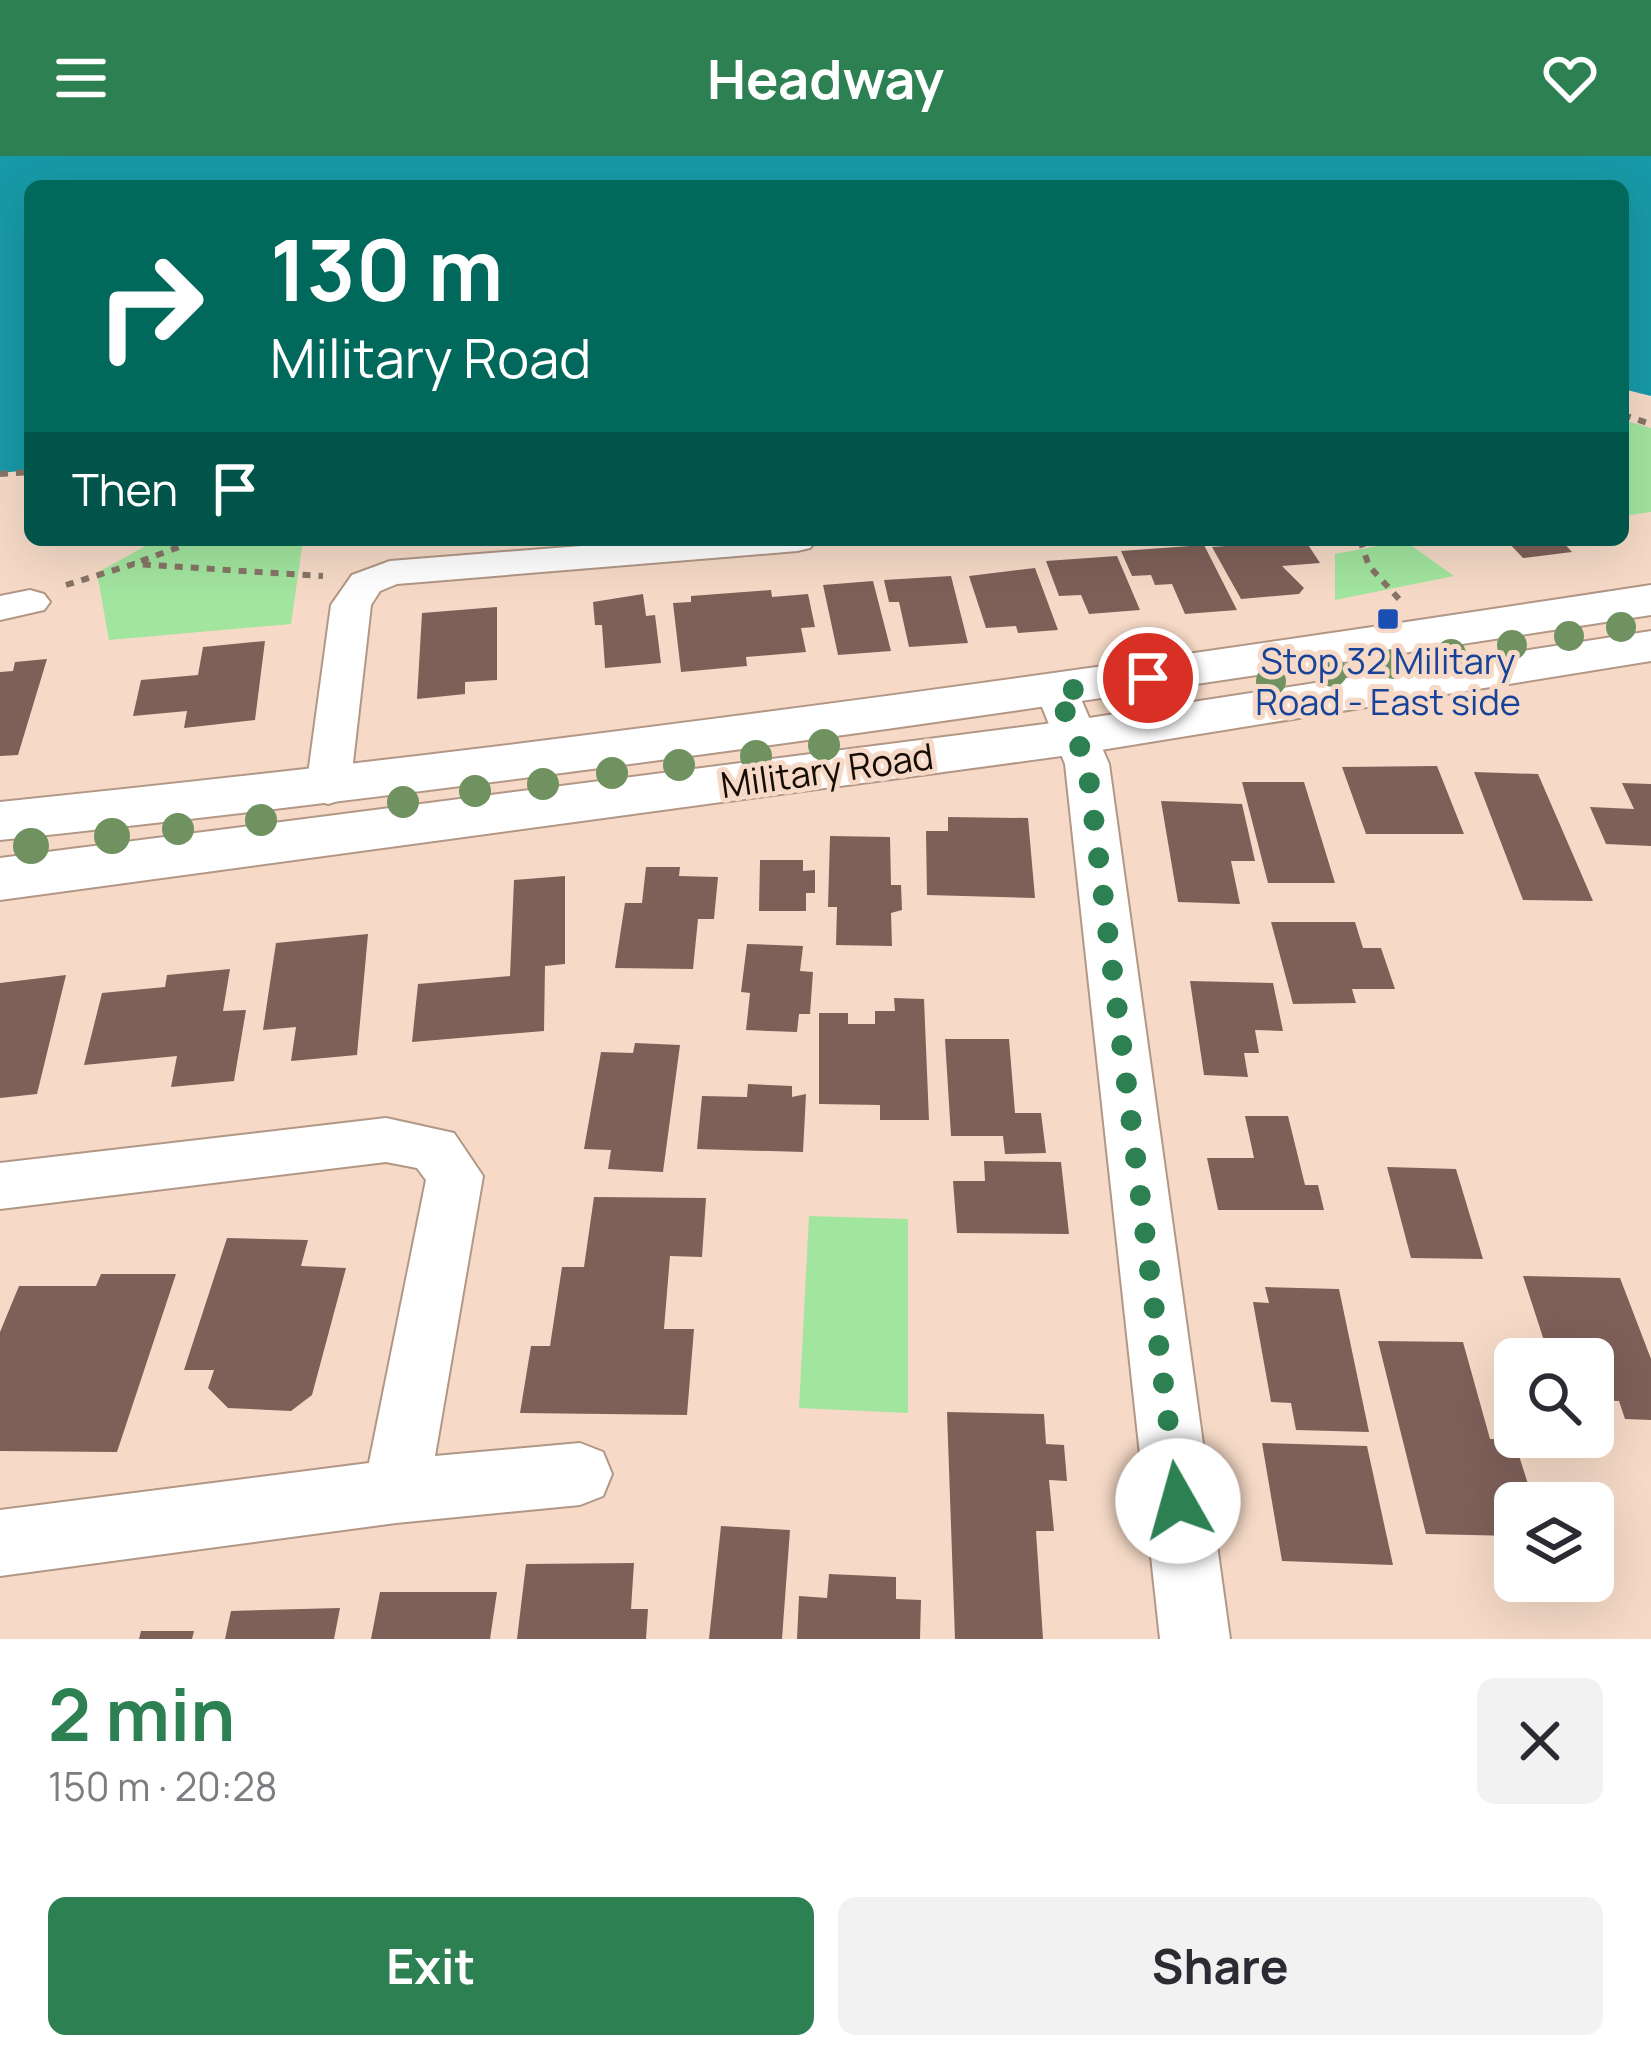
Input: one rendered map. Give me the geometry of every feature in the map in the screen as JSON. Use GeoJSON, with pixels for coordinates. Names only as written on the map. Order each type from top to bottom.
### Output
{"type":"FeatureCollection","features":[{"type":"Feature","properties":{"kind":"main road","name":"Military Road"},"geometry":{"type":"LineString","coordinates":[[0,879],[1066,715],[1651,601]]}},
{"type":"Feature","properties":{"kind":"main road","name":"Military Road"},"geometry":{"type":"LineString","coordinates":[[0,820],[1066,715],[1651,646]]}},
{"type":"Feature","properties":{"kind":"street"},"geometry":{"type":"LineString","coordinates":[[328,789],[351,605],[365,583],[390,573],[723,546]]}},
{"type":"Feature","properties":{"kind":"street"},"geometry":{"type":"LineString","coordinates":[[1066,715],[1087,764],[1195,1639]]}},
{"type":"Feature","properties":{"kind":"street"},"geometry":{"type":"LineString","coordinates":[[0,1186],[386,1140],[434,1149],[455,1176],[396,1491]]}},
{"type":"Feature","properties":{"kind":"street"},"geometry":{"type":"LineString","coordinates":[[0,1543],[396,1491],[580,1474]]}},
{"type":"Feature","properties":{"kind":"path"},"geometry":{"type":"LineString","coordinates":[[15,605],[174,546]]}},
{"type":"Feature","properties":{"kind":"path"},"geometry":{"type":"LineString","coordinates":[[182,546],[188,565]]}},
{"type":"Feature","properties":{"kind":"path"},"geometry":{"type":"LineString","coordinates":[[1362,546],[1369,566],[1405,604]]}},
{"type":"Feature","properties":{"kind":"path"},"geometry":{"type":"LineString","coordinates":[[134,564],[365,583]]}},
{"type":"Feature","properties":{"kind":"green space"},"geometry":{"type":"Polygon","coordinates":[[[1629,422],[1651,428],[1651,512],[1629,515],[1629,422]]]}},
{"type":"Feature","properties":{"kind":"green space"},"geometry":{"type":"Polygon","coordinates":[[[145,546],[302,546],[291,624],[109,640],[97,573],[145,546]]]}},
{"type":"Feature","properties":{"kind":"green space"},"geometry":{"type":"Polygon","coordinates":[[[1412,546],[1454,576],[1335,600],[1335,554],[1412,546]]]}},
{"type":"Feature","properties":{"kind":"green space"},"geometry":{"type":"Polygon","coordinates":[[[809,1216],[908,1219],[908,1413],[799,1408],[809,1216]]]}},
{"type":"Feature","properties":{"kind":"water"},"geometry":{"type":"Polygon","coordinates":[[[0,156],[1651,156],[1651,396],[1629,390],[1629,180],[24,180],[24,471],[0,473],[0,156]]]}},
{"type":"Feature","properties":{"kind":"building"},"geometry":{"type":"Polygon","coordinates":[[[1205,546],[1237,610],[1185,614],[1172,584],[1155,585],[1151,575],[1132,576],[1121,551],[1205,546]]]}},
{"type":"Feature","properties":{"kind":"building"},"geometry":{"type":"Polygon","coordinates":[[[1309,546],[1320,563],[1282,566],[1304,588],[1299,594],[1241,599],[1212,547],[1309,546]]]}},
{"type":"Feature","properties":{"kind":"building"},"geometry":{"type":"Polygon","coordinates":[[[1512,546],[1566,546],[1572,552],[1523,558],[1512,546]]]}},
{"type":"Feature","properties":{"kind":"building"},"geometry":{"type":"Polygon","coordinates":[[[1117,556],[1140,610],[1089,614],[1081,595],[1059,596],[1046,561],[1117,556]]]}},
{"type":"Feature","properties":{"kind":"building"},"geometry":{"type":"Polygon","coordinates":[[[1035,568],[1058,630],[1018,633],[1016,626],[986,628],[969,576],[1035,568]]]}},
{"type":"Feature","properties":{"kind":"building"},"geometry":{"type":"Polygon","coordinates":[[[951,576],[968,643],[909,647],[899,602],[889,602],[884,580],[951,576]]]}},
{"type":"Feature","properties":{"kind":"building"},"geometry":{"type":"Polygon","coordinates":[[[873,581],[891,651],[838,655],[823,585],[873,581]]]}},
{"type":"Feature","properties":{"kind":"building"},"geometry":{"type":"Polygon","coordinates":[[[771,590],[772,597],[808,594],[815,627],[801,628],[806,652],[746,657],[747,666],[681,672],[673,603],[691,602],[691,596],[771,590]]]}},
{"type":"Feature","properties":{"kind":"building"},"geometry":{"type":"Polygon","coordinates":[[[643,594],[646,616],[655,615],[661,663],[605,668],[602,625],[595,625],[593,602],[643,594]]]}},
{"type":"Feature","properties":{"kind":"building"},"geometry":{"type":"Polygon","coordinates":[[[497,607],[497,680],[465,682],[465,694],[417,699],[422,613],[497,607]]]}},
{"type":"Feature","properties":{"kind":"building"},"geometry":{"type":"Polygon","coordinates":[[[265,641],[255,720],[184,728],[187,711],[133,716],[141,680],[198,675],[203,647],[265,641]]]}},
{"type":"Feature","properties":{"kind":"building"},"geometry":{"type":"Polygon","coordinates":[[[47,659],[18,755],[0,756],[0,672],[13,671],[15,662],[47,659]]]}},
{"type":"Feature","properties":{"kind":"building"},"geometry":{"type":"Polygon","coordinates":[[[1437,766],[1464,834],[1366,834],[1342,767],[1437,766]]]}},
{"type":"Feature","properties":{"kind":"building"},"geometry":{"type":"Polygon","coordinates":[[[1474,772],[1538,774],[1593,901],[1523,900],[1474,772]]]}},
{"type":"Feature","properties":{"kind":"building"},"geometry":{"type":"Polygon","coordinates":[[[1242,782],[1304,782],[1335,883],[1268,883],[1242,782]]]}},
{"type":"Feature","properties":{"kind":"building"},"geometry":{"type":"Polygon","coordinates":[[[1622,783],[1651,784],[1651,846],[1606,844],[1590,807],[1634,809],[1622,783]]]}},
{"type":"Feature","properties":{"kind":"building"},"geometry":{"type":"Polygon","coordinates":[[[1161,801],[1242,804],[1255,861],[1231,861],[1240,904],[1178,902],[1161,801]]]}},
{"type":"Feature","properties":{"kind":"building"},"geometry":{"type":"Polygon","coordinates":[[[948,817],[1028,818],[1035,898],[927,895],[926,831],[948,831],[948,817]]]}},
{"type":"Feature","properties":{"kind":"building"},"geometry":{"type":"Polygon","coordinates":[[[830,836],[890,837],[891,885],[901,885],[902,910],[891,913],[892,946],[836,945],[837,907],[828,907],[830,836]]]}},
{"type":"Feature","properties":{"kind":"building"},"geometry":{"type":"Polygon","coordinates":[[[760,860],[803,860],[803,871],[815,870],[815,893],[806,893],[806,911],[759,911],[760,860]]]}},
{"type":"Feature","properties":{"kind":"building"},"geometry":{"type":"Polygon","coordinates":[[[646,867],[680,867],[679,876],[718,877],[714,919],[698,919],[693,969],[615,968],[625,903],[642,903],[646,867]]]}},
{"type":"Feature","properties":{"kind":"building"},"geometry":{"type":"Polygon","coordinates":[[[565,876],[565,964],[545,966],[544,1031],[412,1042],[418,984],[510,976],[514,880],[565,876]]]}},
{"type":"Feature","properties":{"kind":"building"},"geometry":{"type":"Polygon","coordinates":[[[1271,922],[1355,922],[1363,948],[1381,948],[1395,989],[1352,989],[1356,1003],[1293,1004],[1271,922]]]}},
{"type":"Feature","properties":{"kind":"building"},"geometry":{"type":"Polygon","coordinates":[[[368,934],[357,1055],[291,1061],[296,1027],[263,1030],[276,943],[368,934]]]}},
{"type":"Feature","properties":{"kind":"building"},"geometry":{"type":"Polygon","coordinates":[[[747,944],[803,946],[800,971],[813,972],[810,1014],[799,1014],[797,1032],[746,1030],[750,993],[741,992],[747,944]]]}},
{"type":"Feature","properties":{"kind":"building"},"geometry":{"type":"Polygon","coordinates":[[[230,969],[223,1011],[246,1010],[234,1081],[171,1087],[177,1056],[84,1065],[102,993],[165,987],[167,975],[230,969]]]}},
{"type":"Feature","properties":{"kind":"building"},"geometry":{"type":"Polygon","coordinates":[[[66,975],[37,1094],[0,1098],[0,983],[66,975]]]}},
{"type":"Feature","properties":{"kind":"building"},"geometry":{"type":"Polygon","coordinates":[[[1190,981],[1273,983],[1283,1031],[1255,1030],[1259,1053],[1244,1053],[1248,1077],[1204,1075],[1190,981]]]}},
{"type":"Feature","properties":{"kind":"building"},"geometry":{"type":"Polygon","coordinates":[[[894,998],[924,999],[929,1120],[880,1120],[880,1105],[819,1104],[819,1013],[848,1013],[848,1024],[875,1024],[875,1011],[895,1011],[894,998]]]}},
{"type":"Feature","properties":{"kind":"building"},"geometry":{"type":"Polygon","coordinates":[[[945,1039],[1009,1039],[1015,1113],[1041,1113],[1046,1153],[1005,1154],[1003,1136],[951,1136],[945,1039]]]}},
{"type":"Feature","properties":{"kind":"building"},"geometry":{"type":"Polygon","coordinates":[[[635,1043],[680,1045],[663,1172],[608,1169],[611,1150],[584,1149],[601,1052],[633,1053],[635,1043]]]}},
{"type":"Feature","properties":{"kind":"building"},"geometry":{"type":"Polygon","coordinates":[[[748,1084],[792,1086],[792,1097],[806,1094],[803,1152],[697,1149],[702,1096],[747,1097],[748,1084]]]}},
{"type":"Feature","properties":{"kind":"building"},"geometry":{"type":"Polygon","coordinates":[[[1245,1116],[1288,1116],[1305,1185],[1318,1185],[1324,1210],[1218,1210],[1207,1158],[1254,1158],[1245,1116]]]}},
{"type":"Feature","properties":{"kind":"building"},"geometry":{"type":"Polygon","coordinates":[[[984,1161],[1061,1162],[1069,1234],[957,1233],[953,1181],[985,1181],[984,1161]]]}},
{"type":"Feature","properties":{"kind":"building"},"geometry":{"type":"Polygon","coordinates":[[[1387,1167],[1456,1169],[1483,1259],[1411,1258],[1387,1167]]]}},
{"type":"Feature","properties":{"kind":"building"},"geometry":{"type":"Polygon","coordinates":[[[594,1197],[706,1198],[702,1257],[670,1256],[664,1329],[694,1329],[687,1415],[520,1413],[531,1346],[550,1346],[562,1267],[584,1267],[594,1197]]]}},
{"type":"Feature","properties":{"kind":"building"},"geometry":{"type":"Polygon","coordinates":[[[227,1238],[308,1240],[301,1266],[346,1268],[312,1395],[291,1411],[228,1408],[208,1388],[214,1370],[184,1370],[227,1238]]]}},
{"type":"Feature","properties":{"kind":"building"},"geometry":{"type":"Polygon","coordinates":[[[101,1274],[176,1274],[117,1452],[0,1451],[0,1332],[19,1286],[96,1286],[101,1274]]]}},
{"type":"Feature","properties":{"kind":"building"},"geometry":{"type":"Polygon","coordinates":[[[1523,1276],[1620,1278],[1651,1359],[1651,1420],[1625,1419],[1619,1401],[1614,1401],[1614,1338],[1543,1338],[1523,1276]]]}},
{"type":"Feature","properties":{"kind":"building"},"geometry":{"type":"Polygon","coordinates":[[[1265,1287],[1339,1289],[1369,1432],[1296,1430],[1291,1403],[1271,1402],[1253,1302],[1269,1303],[1265,1287]]]}},
{"type":"Feature","properties":{"kind":"building"},"geometry":{"type":"Polygon","coordinates":[[[1378,1341],[1463,1342],[1490,1439],[1494,1439],[1494,1458],[1520,1458],[1527,1482],[1494,1482],[1494,1536],[1426,1534],[1378,1341]]]}},
{"type":"Feature","properties":{"kind":"building"},"geometry":{"type":"Polygon","coordinates":[[[947,1412],[1044,1414],[1046,1444],[1064,1445],[1067,1481],[1049,1480],[1054,1531],[1036,1531],[1043,1639],[955,1639],[947,1412]]]}},
{"type":"Feature","properties":{"kind":"building"},"geometry":{"type":"Polygon","coordinates":[[[1262,1443],[1367,1446],[1393,1565],[1282,1561],[1262,1443]]]}},
{"type":"Feature","properties":{"kind":"building"},"geometry":{"type":"Polygon","coordinates":[[[721,1526],[790,1530],[782,1639],[709,1639],[721,1526]]]}},
{"type":"Feature","properties":{"kind":"building"},"geometry":{"type":"Polygon","coordinates":[[[634,1563],[631,1609],[648,1609],[646,1639],[517,1639],[526,1564],[634,1563]]]}},
{"type":"Feature","properties":{"kind":"building"},"geometry":{"type":"Polygon","coordinates":[[[829,1574],[896,1577],[896,1599],[921,1600],[920,1639],[797,1639],[799,1596],[827,1598],[829,1574]]]}},
{"type":"Feature","properties":{"kind":"building"},"geometry":{"type":"Polygon","coordinates":[[[380,1592],[497,1592],[490,1639],[371,1639],[380,1592]]]}},
{"type":"Feature","properties":{"kind":"building"},"geometry":{"type":"Polygon","coordinates":[[[340,1608],[334,1639],[225,1639],[231,1611],[340,1608]]]}},
{"type":"Feature","properties":{"kind":"building"},"geometry":{"type":"Polygon","coordinates":[[[141,1631],[194,1631],[192,1639],[139,1639],[141,1631]]]}},
{"type":"Feature","properties":{"kind":"place","name":"Stop 32 Military Road - East side"},"geometry":{"type":"Point","coordinates":[1388,619]}},
{"type":"Feature","properties":{"kind":"route"},"geometry":{"type":"LineString","coordinates":[[1148,678],[1057,692],[1087,764],[1178,1501]]}}]}
